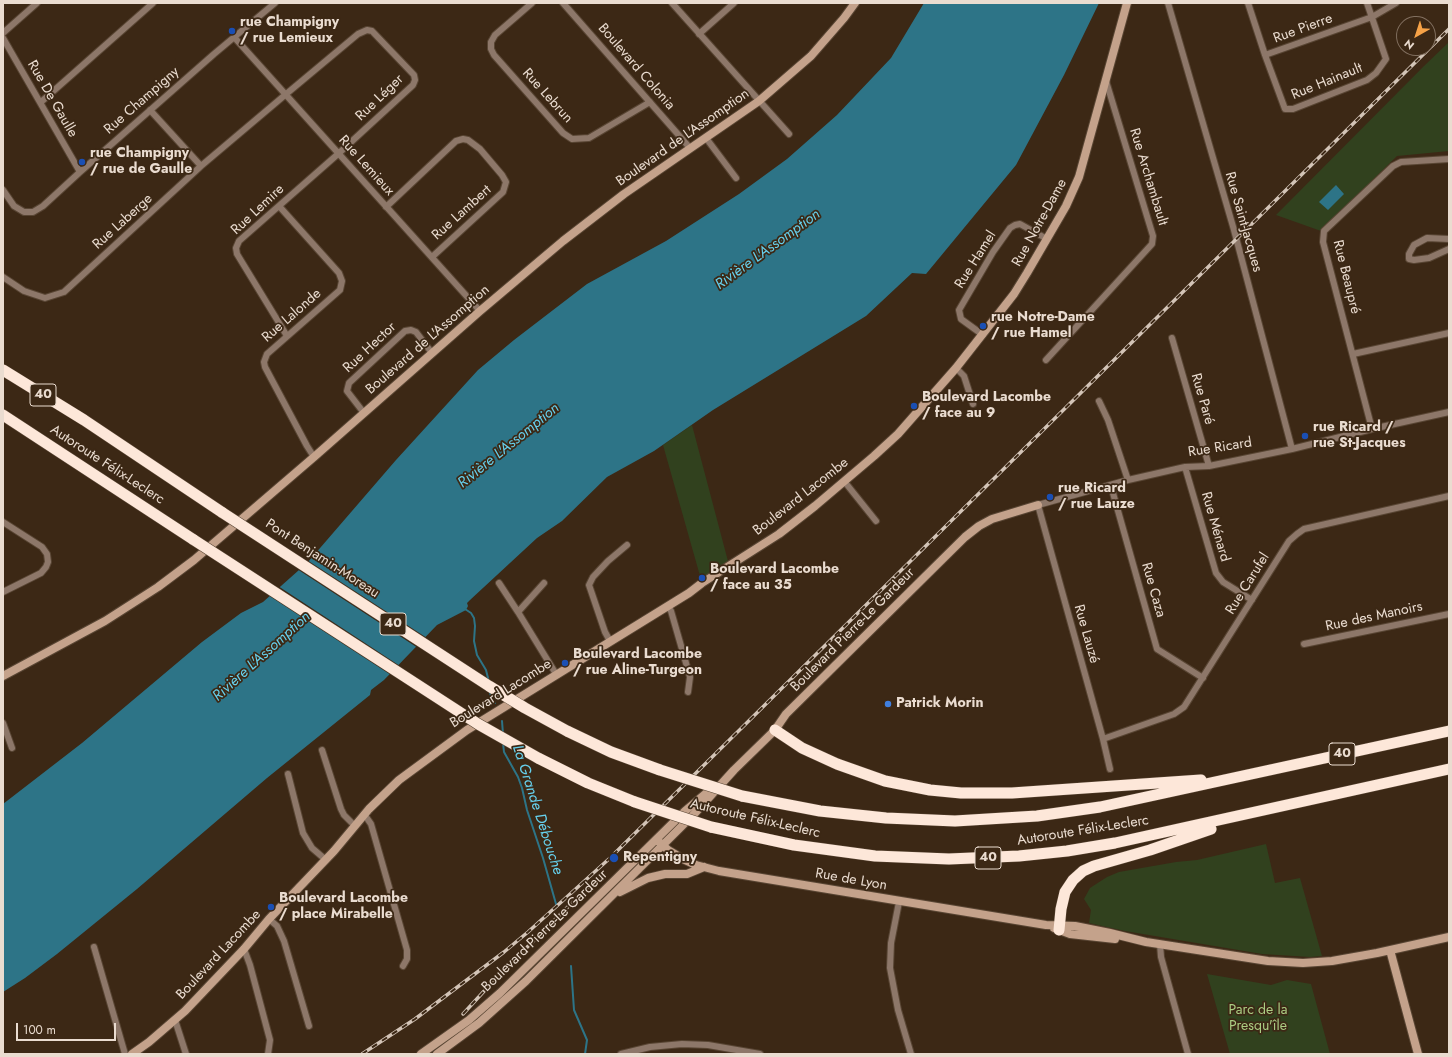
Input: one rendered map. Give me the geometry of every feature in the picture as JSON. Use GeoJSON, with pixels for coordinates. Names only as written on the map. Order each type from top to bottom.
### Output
{"type":"FeatureCollection","features":[{"type":"Feature","properties":{"kind":"highway"},"geometry":{"type":"LineString","coordinates":[[3,361],[84,420]]}},
{"type":"Feature","properties":{"kind":"highway","name":"Autoroute Félix-Leclerc"},"geometry":{"type":"LineString","coordinates":[[3,370],[84,420]]}},
{"type":"Feature","properties":{"kind":"highway","name":"Autoroute Félix-Leclerc"},"geometry":{"type":"LineString","coordinates":[[3,415],[472,720],[538,758],[588,783],[635,802],[711,827],[767,840],[822,850],[893,857],[965,859],[1019,856],[1094,847],[1264,811],[1449,769]]}},
{"type":"Feature","properties":{"kind":"highway","name":"Pont Benjamin-Moreau"},"geometry":{"type":"LineString","coordinates":[[84,420],[223,513],[489,686],[567,731]]}},
{"type":"Feature","properties":{"kind":"highway"},"geometry":{"type":"LineString","coordinates":[[774,730],[788,740],[814,754],[858,772],[901,785],[951,792],[1031,792],[1236,778]]}},
{"type":"Feature","properties":{"kind":"highway","name":"Autoroute Félix-Leclerc"},"geometry":{"type":"LineString","coordinates":[[567,731],[611,752],[660,770],[742,796],[800,808],[858,816],[906,820],[980,820],[1036,816],[1083,810],[1449,731]]}},
{"type":"Feature","properties":{"kind":"highway"},"geometry":{"type":"LineString","coordinates":[[1060,928],[1062,903],[1067,888],[1076,877],[1088,868],[1150,850],[1264,811]]}},
{"type":"Feature","properties":{"kind":"street"},"geometry":{"type":"LineString","coordinates":[[3,33],[37,3]]}},
{"type":"Feature","properties":{"kind":"street"},"geometry":{"type":"LineString","coordinates":[[41,102],[153,3]]}},
{"type":"Feature","properties":{"kind":"street","name":"Rue Champigny"},"geometry":{"type":"LineString","coordinates":[[3,190],[14,206],[24,212],[33,212],[44,206],[150,110],[275,3]]}},
{"type":"Feature","properties":{"kind":"street","name":"Rue Lebrun"},"geometry":{"type":"LineString","coordinates":[[532,3],[495,35],[491,42],[491,49],[494,55],[563,133],[572,139],[589,138],[650,102]]}},
{"type":"Feature","properties":{"kind":"street","name":"Boulevard Colonia"},"geometry":{"type":"LineString","coordinates":[[563,3],[690,148]]}},
{"type":"Feature","properties":{"kind":"street"},"geometry":{"type":"LineString","coordinates":[[672,3],[788,134]]}},
{"type":"Feature","properties":{"kind":"street"},"geometry":{"type":"LineString","coordinates":[[699,34],[734,3]]}},
{"type":"Feature","properties":{"kind":"street","name":"Boulevard de L'Assomption"},"geometry":{"type":"LineString","coordinates":[[3,676],[94,628],[158,587],[211,546],[480,311],[563,241],[624,194],[758,101],[811,56],[844,18],[854,3]]}},
{"type":"Feature","properties":{"kind":"street","name":"Rue Notre-Dame"},"geometry":{"type":"LineString","coordinates":[[956,368],[983,335],[1017,289],[1066,206],[1079,177],[1127,3]]}},
{"type":"Feature","properties":{"kind":"street","name":"Rue Saint-Jacques"},"geometry":{"type":"LineString","coordinates":[[1168,3],[1234,230],[1292,449]]}},
{"type":"Feature","properties":{"kind":"street"},"geometry":{"type":"LineString","coordinates":[[1248,3],[1265,56]]}},
{"type":"Feature","properties":{"kind":"street"},"geometry":{"type":"LineString","coordinates":[[1367,3],[1372,17]]}},
{"type":"Feature","properties":{"kind":"street","name":"Rue Pierre"},"geometry":{"type":"LineString","coordinates":[[1265,56],[1372,17],[1396,3]]}},
{"type":"Feature","properties":{"kind":"street","name":"Rue Hainault"},"geometry":{"type":"LineString","coordinates":[[1265,56],[1285,109],[1293,109],[1367,80],[1376,74],[1386,59],[1372,17]]}},
{"type":"Feature","properties":{"kind":"street","name":"Rue Léger"},"geometry":{"type":"LineString","coordinates":[[286,95],[358,34],[367,30],[372,31],[414,75],[415,80],[413,85],[338,154]]}},
{"type":"Feature","properties":{"kind":"street","name":"Rue Lemieux"},"geometry":{"type":"LineString","coordinates":[[234,37],[480,311]]}},
{"type":"Feature","properties":{"kind":"street","name":"Rue De Gaulle"},"geometry":{"type":"LineString","coordinates":[[3,38],[80,172]]}},
{"type":"Feature","properties":{"kind":"street","name":"Rue Archambault"},"geometry":{"type":"LineString","coordinates":[[1046,360],[1152,244],[1153,240],[1106,81]]}},
{"type":"Feature","properties":{"kind":"street","name":"Rue Laberge"},"geometry":{"type":"LineString","coordinates":[[3,277],[24,291],[40,297],[45,298],[64,292],[201,166],[286,95]]}},
{"type":"Feature","properties":{"kind":"street"},"geometry":{"type":"LineString","coordinates":[[150,110],[201,166]]}},
{"type":"Feature","properties":{"kind":"street"},"geometry":{"type":"LineString","coordinates":[[706,138],[736,178]]}},
{"type":"Feature","properties":{"kind":"street","name":"Rue Lambert"},"geometry":{"type":"LineString","coordinates":[[386,207],[456,141],[463,139],[468,140],[480,149],[506,182],[503,192],[432,257]]}},
{"type":"Feature","properties":{"kind":"street","name":"Rue Lemire"},"geometry":{"type":"LineString","coordinates":[[287,336],[237,254],[236,248],[239,241],[338,154]]}},
{"type":"Feature","properties":{"kind":"street","name":"Rue Beaupré"},"geometry":{"type":"LineString","coordinates":[[1372,429],[1323,242],[1324,232],[1393,166],[1401,162],[1449,160]]}},
{"type":"Feature","properties":{"kind":"street","name":"Rue Lalonde"},"geometry":{"type":"LineString","coordinates":[[279,206],[339,272],[342,280],[340,290],[267,354],[264,359],[264,366],[314,457]]}},
{"type":"Feature","properties":{"kind":"street","name":"Rue Hamel"},"geometry":{"type":"LineString","coordinates":[[983,335],[961,319],[959,310],[993,252],[1010,228],[1015,225],[1020,224],[1047,239]]}},
{"type":"Feature","properties":{"kind":"street"},"geometry":{"type":"LineString","coordinates":[[1449,239],[1427,238],[1414,246],[1409,254],[1409,259],[1414,260],[1429,258],[1449,249]]}},
{"type":"Feature","properties":{"kind":"street","name":"Rue Hector"},"geometry":{"type":"LineString","coordinates":[[364,413],[347,391],[350,383],[405,331],[411,330],[416,332],[432,353]]}},
{"type":"Feature","properties":{"kind":"street"},"geometry":{"type":"LineString","coordinates":[[1353,354],[1449,333]]}},
{"type":"Feature","properties":{"kind":"street","name":"Rue Paré"},"geometry":{"type":"LineString","coordinates":[[1172,338],[1208,466]]}},
{"type":"Feature","properties":{"kind":"street"},"geometry":{"type":"LineString","coordinates":[[956,368],[964,376],[973,404]]}},
{"type":"Feature","properties":{"kind":"street","name":"Boulevard Lacombe"},"geometry":{"type":"LineString","coordinates":[[132,1054],[184,1012],[326,860],[364,814],[395,783],[439,749],[467,730],[689,593],[702,583],[779,534],[844,481],[898,434],[956,368]]}},
{"type":"Feature","properties":{"kind":"street"},"geometry":{"type":"LineString","coordinates":[[1099,401],[1108,420],[1128,480]]}},
{"type":"Feature","properties":{"kind":"street","name":"Rue Ricard"},"geometry":{"type":"LineString","coordinates":[[997,517],[1128,480],[1185,467],[1208,466],[1292,449],[1449,412]]}},
{"type":"Feature","properties":{"kind":"street","name":"Rue Ménard"},"geometry":{"type":"LineString","coordinates":[[1185,467],[1216,573],[1223,582],[1252,600]]}},
{"type":"Feature","properties":{"kind":"street"},"geometry":{"type":"LineString","coordinates":[[844,481],[876,521]]}},
{"type":"Feature","properties":{"kind":"street","name":"Rue Caza"},"geometry":{"type":"LineString","coordinates":[[1111,486],[1157,649],[1203,678]]}},
{"type":"Feature","properties":{"kind":"street","name":"Rue Carufel"},"geometry":{"type":"LineString","coordinates":[[1103,739],[1174,714],[1184,707],[1289,541],[1304,529],[1449,496]]}},
{"type":"Feature","properties":{"kind":"street","name":"Rue Lauzé"},"geometry":{"type":"LineString","coordinates":[[1038,505],[1110,769]]}},
{"type":"Feature","properties":{"kind":"street","name":"Boulevard Pierre-Le Gardeur"},"geometry":{"type":"LineString","coordinates":[[420,1054],[463,1024],[500,993],[660,842],[694,813],[774,730],[786,714],[959,543],[979,526],[997,517]]}},
{"type":"Feature","properties":{"kind":"street"},"geometry":{"type":"LineString","coordinates":[[3,522],[42,547],[47,554],[48,562],[41,573],[3,592]]}},
{"type":"Feature","properties":{"kind":"street"},"geometry":{"type":"LineString","coordinates":[[610,641],[605,632],[589,584],[593,577],[608,561],[627,545]]}},
{"type":"Feature","properties":{"kind":"street"},"geometry":{"type":"LineString","coordinates":[[499,583],[556,674]]}},
{"type":"Feature","properties":{"kind":"street"},"geometry":{"type":"LineString","coordinates":[[518,612],[544,583]]}},
{"type":"Feature","properties":{"kind":"street"},"geometry":{"type":"LineString","coordinates":[[668,606],[690,677],[688,692]]}},
{"type":"Feature","properties":{"kind":"street","name":"Rue des Manoirs"},"geometry":{"type":"LineString","coordinates":[[1304,644],[1449,614]]}},
{"type":"Feature","properties":{"kind":"street"},"geometry":{"type":"LineString","coordinates":[[3,723],[12,748]]}},
{"type":"Feature","properties":{"kind":"street"},"geometry":{"type":"LineString","coordinates":[[322,750],[341,809],[344,815],[355,826]]}},
{"type":"Feature","properties":{"kind":"street"},"geometry":{"type":"LineString","coordinates":[[288,774],[303,833],[312,848],[326,860]]}},
{"type":"Feature","properties":{"kind":"street"},"geometry":{"type":"LineString","coordinates":[[364,814],[371,824],[407,950],[407,959],[404,966]]}},
{"type":"Feature","properties":{"kind":"street","name":"Boulevard Pierre-Le Gardeur"},"geometry":{"type":"LineString","coordinates":[[436,1054],[469,1031],[506,1000],[612,896],[635,872],[660,842]]}},
{"type":"Feature","properties":{"kind":"street","name":"Rue de Lyon"},"geometry":{"type":"LineString","coordinates":[[660,842],[683,859],[704,867],[730,873],[1060,928],[1078,935],[1142,941],[1259,960],[1291,963],[1332,961],[1449,937]]}},
{"type":"Feature","properties":{"kind":"street"},"geometry":{"type":"LineString","coordinates":[[612,896],[648,878],[665,874],[686,874],[704,867]]}},
{"type":"Feature","properties":{"kind":"street"},"geometry":{"type":"LineString","coordinates":[[899,902],[891,943],[890,968],[898,1010],[911,1054]]}},
{"type":"Feature","properties":{"kind":"street"},"geometry":{"type":"LineString","coordinates":[[270,919],[277,926],[284,940],[309,1026]]}},
{"type":"Feature","properties":{"kind":"street"},"geometry":{"type":"LineString","coordinates":[[1160,944],[1161,957],[1188,1054]]}},
{"type":"Feature","properties":{"kind":"street"},"geometry":{"type":"LineString","coordinates":[[94,947],[125,1054]]}},
{"type":"Feature","properties":{"kind":"street"},"geometry":{"type":"LineString","coordinates":[[244,949],[270,1040],[268,1054]]}},
{"type":"Feature","properties":{"kind":"street"},"geometry":{"type":"LineString","coordinates":[[1390,950],[1418,1054]]}},
{"type":"Feature","properties":{"kind":"street"},"geometry":{"type":"LineString","coordinates":[[175,1020],[186,1054]]}},
{"type":"Feature","properties":{"kind":"street"},"geometry":{"type":"LineString","coordinates":[[621,1054],[650,1047],[682,1044],[708,1045],[760,1054]]}},
{"type":"Feature","properties":{"kind":"green space"},"geometry":{"type":"Polygon","coordinates":[[[1449,42],[1449,151],[1397,156],[1321,231],[1276,215],[1424,66],[1436,56],[1449,42]]]}},
{"type":"Feature","properties":{"kind":"green space"},"geometry":{"type":"Polygon","coordinates":[[[692,425],[729,565],[702,583],[663,445],[692,425]]]}},
{"type":"Feature","properties":{"kind":"green space"},"geometry":{"type":"Polygon","coordinates":[[[1266,844],[1275,883],[1300,878],[1322,956],[1310,957],[1262,954],[1125,931],[1089,923],[1091,910],[1084,899],[1090,888],[1107,877],[1119,872],[1176,862],[1197,860],[1266,844]]]}},
{"type":"Feature","properties":{"kind":"green space","name":"Parc de la Presqu'île"},"geometry":{"type":"Polygon","coordinates":[[[1207,974],[1271,985],[1287,980],[1311,984],[1330,1054],[1230,1054],[1207,974]]]}},
{"type":"Feature","properties":{"kind":"water","name":"Rivière L'Assomption"},"geometry":{"type":"Polygon","coordinates":[[[924,3],[1099,3],[1064,75],[1016,165],[926,274],[912,273],[866,316],[713,410],[654,451],[607,477],[562,521],[537,538],[470,600],[467,603],[468,606],[466,610],[437,625],[384,680],[371,690],[370,695],[267,778],[137,889],[57,954],[25,978],[3,992],[3,804],[82,743],[202,642],[241,613],[263,602],[308,562],[396,460],[478,370],[514,340],[587,284],[666,241],[739,194],[787,159],[837,115],[891,58],[924,3]]]}},
{"type":"Feature","properties":{"kind":"water"},"geometry":{"type":"Polygon","coordinates":[[[1336,185],[1344,194],[1328,210],[1319,202],[1336,185]]]}},
{"type":"Feature","properties":{"kind":"pier"},"geometry":{"type":"Polygon","coordinates":[[[307,560],[427,638],[418,648],[297,569],[307,560]]]}},
{"type":"Feature","properties":{"kind":"pier"},"geometry":{"type":"Polygon","coordinates":[[[278,586],[400,666],[391,675],[268,595],[278,586]]]}},
{"type":"Feature","properties":{"kind":"waterway","name":"La Grande Débouche"},"geometry":{"type":"LineString","coordinates":[[465,609],[471,613],[474,618],[474,641],[477,655],[486,670],[489,682]]}},
{"type":"Feature","properties":{"kind":"waterway","name":"La Grande Débouche"},"geometry":{"type":"LineString","coordinates":[[490,692],[495,703]]}},
{"type":"Feature","properties":{"kind":"waterway","name":"La Grande Débouche"},"geometry":{"type":"LineString","coordinates":[[502,721],[503,734]]}},
{"type":"Feature","properties":{"kind":"waterway","name":"La Grande Débouche"},"geometry":{"type":"LineString","coordinates":[[503,743],[504,752],[518,777],[522,788],[527,810],[556,904]]}},
{"type":"Feature","properties":{"kind":"waterway","name":"La Grande Débouche"},"geometry":{"type":"LineString","coordinates":[[571,966],[574,1010],[587,1040],[585,1054]]}},
{"type":"Feature","properties":{"kind":"railway"},"geometry":{"type":"LineString","coordinates":[[613,855],[1449,29]]}},
{"type":"Feature","properties":{"kind":"railway"},"geometry":{"type":"LineString","coordinates":[[362,1054],[415,1019],[504,952],[610,858]]}},
{"type":"Feature","properties":{"kind":"railway"},"geometry":{"type":"LineString","coordinates":[[463,1014],[498,976],[593,882]]}},
{"type":"Feature","properties":{"kind":"place","name":"rue Champigny / rue Lemieux"},"geometry":{"type":"Point","coordinates":[232,31]}},
{"type":"Feature","properties":{"kind":"place","name":"rue Champigny / rue de Gaulle"},"geometry":{"type":"Point","coordinates":[82,162]}},
{"type":"Feature","properties":{"kind":"place","name":"rue Notre-Dame / rue Hamel"},"geometry":{"type":"Point","coordinates":[983,326]}},
{"type":"Feature","properties":{"kind":"place","name":"Boulevard Lacombe / face au 9"},"geometry":{"type":"Point","coordinates":[914,406]}},
{"type":"Feature","properties":{"kind":"place","name":"rue Ricard / rue St-Jacques"},"geometry":{"type":"Point","coordinates":[1305,436]}},
{"type":"Feature","properties":{"kind":"place","name":"rue Ricard / rue Lauze"},"geometry":{"type":"Point","coordinates":[1050,497]}},
{"type":"Feature","properties":{"kind":"place","name":"Boulevard Lacombe / face au 35"},"geometry":{"type":"Point","coordinates":[702,578]}},
{"type":"Feature","properties":{"kind":"place","name":"Boulevard Lacombe / rue Aline-Turgeon"},"geometry":{"type":"Point","coordinates":[565,663]}},
{"type":"Feature","properties":{"kind":"place","name":"Patrick Morin"},"geometry":{"type":"Point","coordinates":[888,704]}},
{"type":"Feature","properties":{"kind":"place","name":"Repentigny"},"geometry":{"type":"Point","coordinates":[614,858]}},
{"type":"Feature","properties":{"kind":"place","name":"Boulevard Lacombe / place Mirabelle"},"geometry":{"type":"Point","coordinates":[271,907]}}]}
